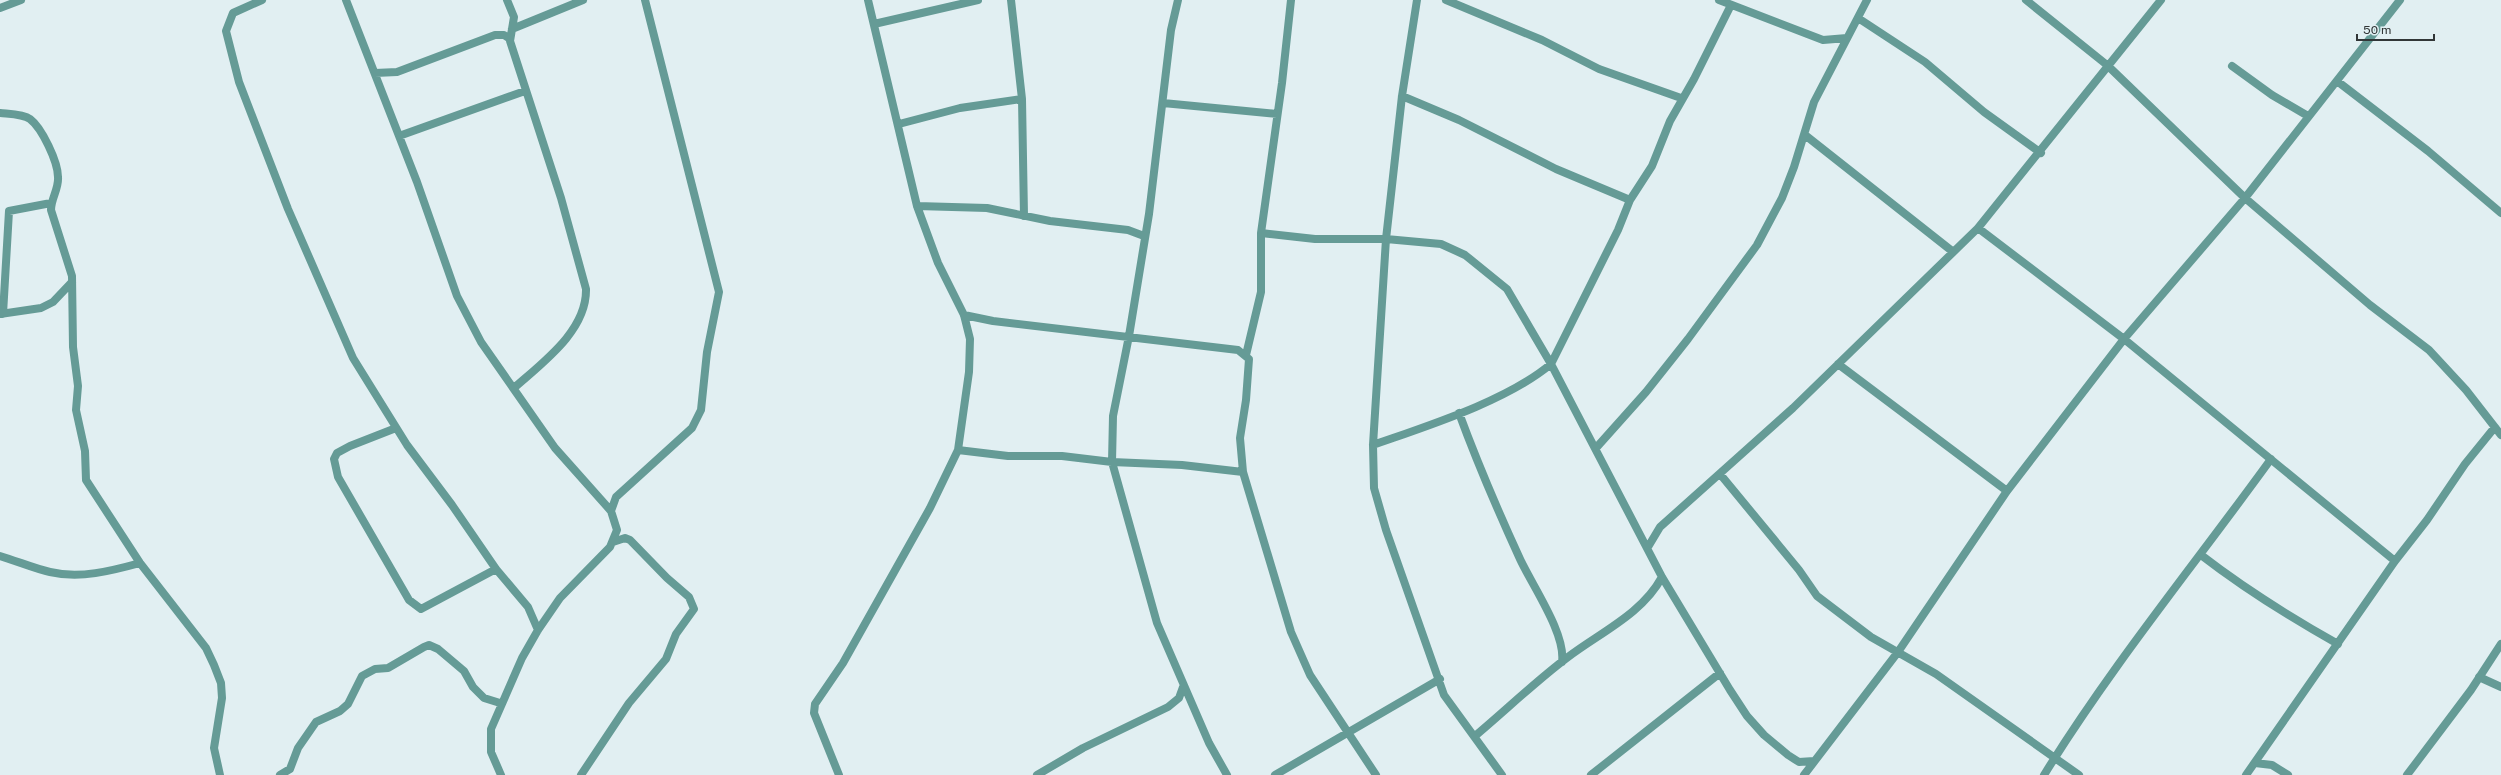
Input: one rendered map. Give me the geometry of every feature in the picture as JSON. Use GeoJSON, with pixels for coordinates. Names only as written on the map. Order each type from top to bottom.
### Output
{"type":"FeatureCollection","features":[{"type":"Feature","properties":{"kind":"street"},"geometry":{"type":"LineString","coordinates":[[0,8],[21,0]]}},
{"type":"Feature","properties":{"kind":"street"},"geometry":{"type":"LineString","coordinates":[[262,0],[233,13],[226,31],[239,82],[288,209],[353,358],[396,428],[496,569],[528,607],[538,630]]}},
{"type":"Feature","properties":{"kind":"street"},"geometry":{"type":"LineString","coordinates":[[346,0],[399,136],[457,296],[481,342],[556,448],[611,512],[617,530],[613,542],[604,554],[560,598],[538,630],[500,703],[491,729],[491,752],[501,775]]}},
{"type":"Feature","properties":{"kind":"street"},"geometry":{"type":"LineString","coordinates":[[507,0],[514,17],[510,39],[525,91],[561,198],[586,289],[584,309],[570,333],[552,354],[514,388]]}},
{"type":"Feature","properties":{"kind":"street"},"geometry":{"type":"LineString","coordinates":[[512,29],[583,0]]}},
{"type":"Feature","properties":{"kind":"street"},"geometry":{"type":"LineString","coordinates":[[611,512],[616,497],[692,428],[701,410],[707,352],[719,292],[645,0]]}},
{"type":"Feature","properties":{"kind":"street"},"geometry":{"type":"LineString","coordinates":[[839,775],[814,713],[815,704],[850,650],[930,508],[958,450],[969,372],[970,339],[964,314],[938,263],[918,206],[902,146],[868,0]]}},
{"type":"Feature","properties":{"kind":"street"},"geometry":{"type":"LineString","coordinates":[[874,24],[978,0]]}},
{"type":"Feature","properties":{"kind":"street"},"geometry":{"type":"LineString","coordinates":[[1012,0],[1022,99],[1024,216]]}},
{"type":"Feature","properties":{"kind":"street"},"geometry":{"type":"LineString","coordinates":[[1178,0],[1172,30],[1149,214],[1144,236],[1129,336],[1113,416],[1112,462],[1157,624],[1183,687],[1209,743],[1227,775]]}},
{"type":"Feature","properties":{"kind":"street"},"geometry":{"type":"LineString","coordinates":[[1246,356],[1260,292],[1260,233],[1291,0]]}},
{"type":"Feature","properties":{"kind":"street"},"geometry":{"type":"LineString","coordinates":[[1417,0],[1402,96],[1386,239],[1373,445],[1374,488],[1386,530],[1440,679],[1444,695],[1502,775]]}},
{"type":"Feature","properties":{"kind":"street"},"geometry":{"type":"LineString","coordinates":[[1446,0],[1542,40],[1599,69],[1681,98]]}},
{"type":"Feature","properties":{"kind":"street"},"geometry":{"type":"LineString","coordinates":[[1719,0],[1823,40],[1847,38]]}},
{"type":"Feature","properties":{"kind":"street"},"geometry":{"type":"LineString","coordinates":[[1596,448],[1646,392],[1688,339],[1757,245],[1782,198],[1805,135],[1814,102],[1867,0]]}},
{"type":"Feature","properties":{"kind":"street"},"geometry":{"type":"LineString","coordinates":[[2026,0],[2107,65],[2245,198],[2370,306],[2429,350],[2466,390],[2501,435]]}},
{"type":"Feature","properties":{"kind":"street"},"geometry":{"type":"LineString","coordinates":[[1648,547],[1660,527],[1720,474],[1838,364],[1978,228],[2041,153],[2107,65],[2161,0]]}},
{"type":"Feature","properties":{"kind":"street"},"geometry":{"type":"LineString","coordinates":[[1804,775],[1898,652],[2007,491],[2124,338],[2245,198],[2400,0]]}},
{"type":"Feature","properties":{"kind":"street"},"geometry":{"type":"LineString","coordinates":[[1373,445],[1459,413],[1535,377],[1551,364],[1618,230],[1630,200],[1652,166],[1681,98],[1694,79],[1731,5]]}},
{"type":"Feature","properties":{"kind":"street"},"geometry":{"type":"LineString","coordinates":[[1858,18],[1925,62],[1984,112],[2041,153]]}},
{"type":"Feature","properties":{"kind":"street"},"geometry":{"type":"LineString","coordinates":[[375,73],[397,72],[495,35],[504,35],[510,39]]}},
{"type":"Feature","properties":{"kind":"street"},"geometry":{"type":"LineString","coordinates":[[2232,66],[2272,95],[2308,116]]}},
{"type":"Feature","properties":{"kind":"street"},"geometry":{"type":"LineString","coordinates":[[2337,81],[2428,151],[2501,213]]}},
{"type":"Feature","properties":{"kind":"street"},"geometry":{"type":"LineString","coordinates":[[399,136],[525,91]]}},
{"type":"Feature","properties":{"kind":"street"},"geometry":{"type":"LineString","coordinates":[[1402,96],[1460,120],[1556,169],[1630,200]]}},
{"type":"Feature","properties":{"kind":"street"},"geometry":{"type":"LineString","coordinates":[[898,124],[960,108],[1022,99]]}},
{"type":"Feature","properties":{"kind":"street"},"geometry":{"type":"LineString","coordinates":[[1163,103],[1277,114]]}},
{"type":"Feature","properties":{"kind":"street"},"geometry":{"type":"LineString","coordinates":[[0,113],[30,119],[42,133],[54,159],[58,178],[51,203],[53,220],[72,282],[73,347],[78,386],[76,410],[85,451],[86,480],[140,563],[206,648],[221,683],[222,698],[214,748],[220,775]]}},
{"type":"Feature","properties":{"kind":"street"},"geometry":{"type":"LineString","coordinates":[[1805,135],[1952,252]]}},
{"type":"Feature","properties":{"kind":"street"},"geometry":{"type":"LineString","coordinates":[[51,203],[10,211],[1,314],[41,308],[54,302],[72,282]]}},
{"type":"Feature","properties":{"kind":"street"},"geometry":{"type":"LineString","coordinates":[[918,206],[987,208],[1024,216],[1128,230],[1144,236]]}},
{"type":"Feature","properties":{"kind":"street"},"geometry":{"type":"LineString","coordinates":[[1978,228],[2124,338],[2395,561]]}},
{"type":"Feature","properties":{"kind":"street"},"geometry":{"type":"LineString","coordinates":[[1260,233],[1315,240],[1386,239],[1441,244],[1465,255],[1507,289],[1551,364],[1648,547],[1662,577],[1747,716],[1764,735],[1799,762],[1814,761]]}},
{"type":"Feature","properties":{"kind":"street"},"geometry":{"type":"LineString","coordinates":[[964,314],[993,321],[1238,350],[1249,359],[1249,375],[1240,438],[1243,472],[1291,632],[1310,675],[1376,775]]}},
{"type":"Feature","properties":{"kind":"street"},"geometry":{"type":"LineString","coordinates":[[1838,364],[2007,491]]}},
{"type":"Feature","properties":{"kind":"street"},"geometry":{"type":"LineString","coordinates":[[1459,413],[1520,560],[1560,637],[1564,652],[1562,662]]}},
{"type":"Feature","properties":{"kind":"street"},"geometry":{"type":"LineString","coordinates":[[2246,775],[2395,561],[2427,520],[2465,464],[2495,427]]}},
{"type":"Feature","properties":{"kind":"street"},"geometry":{"type":"LineString","coordinates":[[396,428],[350,446],[337,453],[334,459],[334,464],[338,477],[353,506],[409,600],[421,609],[496,569]]}},
{"type":"Feature","properties":{"kind":"street"},"geometry":{"type":"LineString","coordinates":[[958,450],[1008,456],[1062,456],[1112,462],[1168,464],[1243,472]]}},
{"type":"Feature","properties":{"kind":"street"},"geometry":{"type":"LineString","coordinates":[[2044,775],[2124,655],[2201,555],[2271,459]]}},
{"type":"Feature","properties":{"kind":"street"},"geometry":{"type":"LineString","coordinates":[[1720,474],[1799,570],[1817,596],[1871,637],[1936,674],[2079,775]]}},
{"type":"Feature","properties":{"kind":"street"},"geometry":{"type":"LineString","coordinates":[[581,775],[629,703],[666,659],[676,634],[694,609],[689,597],[666,578],[630,540],[625,538],[613,542]]}},
{"type":"Feature","properties":{"kind":"street"},"geometry":{"type":"LineString","coordinates":[[2201,555],[2278,609],[2338,644]]}},
{"type":"Feature","properties":{"kind":"street"},"geometry":{"type":"LineString","coordinates":[[0,556],[50,572],[74,574],[103,573],[140,563]]}},
{"type":"Feature","properties":{"kind":"street"},"geometry":{"type":"LineString","coordinates":[[1475,736],[1562,662],[1629,615],[1650,597],[1662,577]]}},
{"type":"Feature","properties":{"kind":"street"},"geometry":{"type":"LineString","coordinates":[[2407,775],[2479,677],[2501,644]]}},
{"type":"Feature","properties":{"kind":"street"},"geometry":{"type":"LineString","coordinates":[[280,775],[290,769],[298,748],[316,722],[340,711],[348,704],[362,676],[375,669],[388,668],[429,645],[438,649],[464,671],[473,687],[484,698],[500,703]]}},
{"type":"Feature","properties":{"kind":"street"},"geometry":{"type":"LineString","coordinates":[[1591,775],[1720,673]]}},
{"type":"Feature","properties":{"kind":"street"},"geometry":{"type":"LineString","coordinates":[[2479,677],[2501,687]]}},
{"type":"Feature","properties":{"kind":"street"},"geometry":{"type":"LineString","coordinates":[[1275,775],[1440,679]]}},
{"type":"Feature","properties":{"kind":"street"},"geometry":{"type":"LineString","coordinates":[[1037,775],[1083,748],[1168,707],[1179,698],[1183,687]]}},
{"type":"Feature","properties":{"kind":"street"},"geometry":{"type":"LineString","coordinates":[[2255,763],[2272,765],[2288,775]]}}]}
